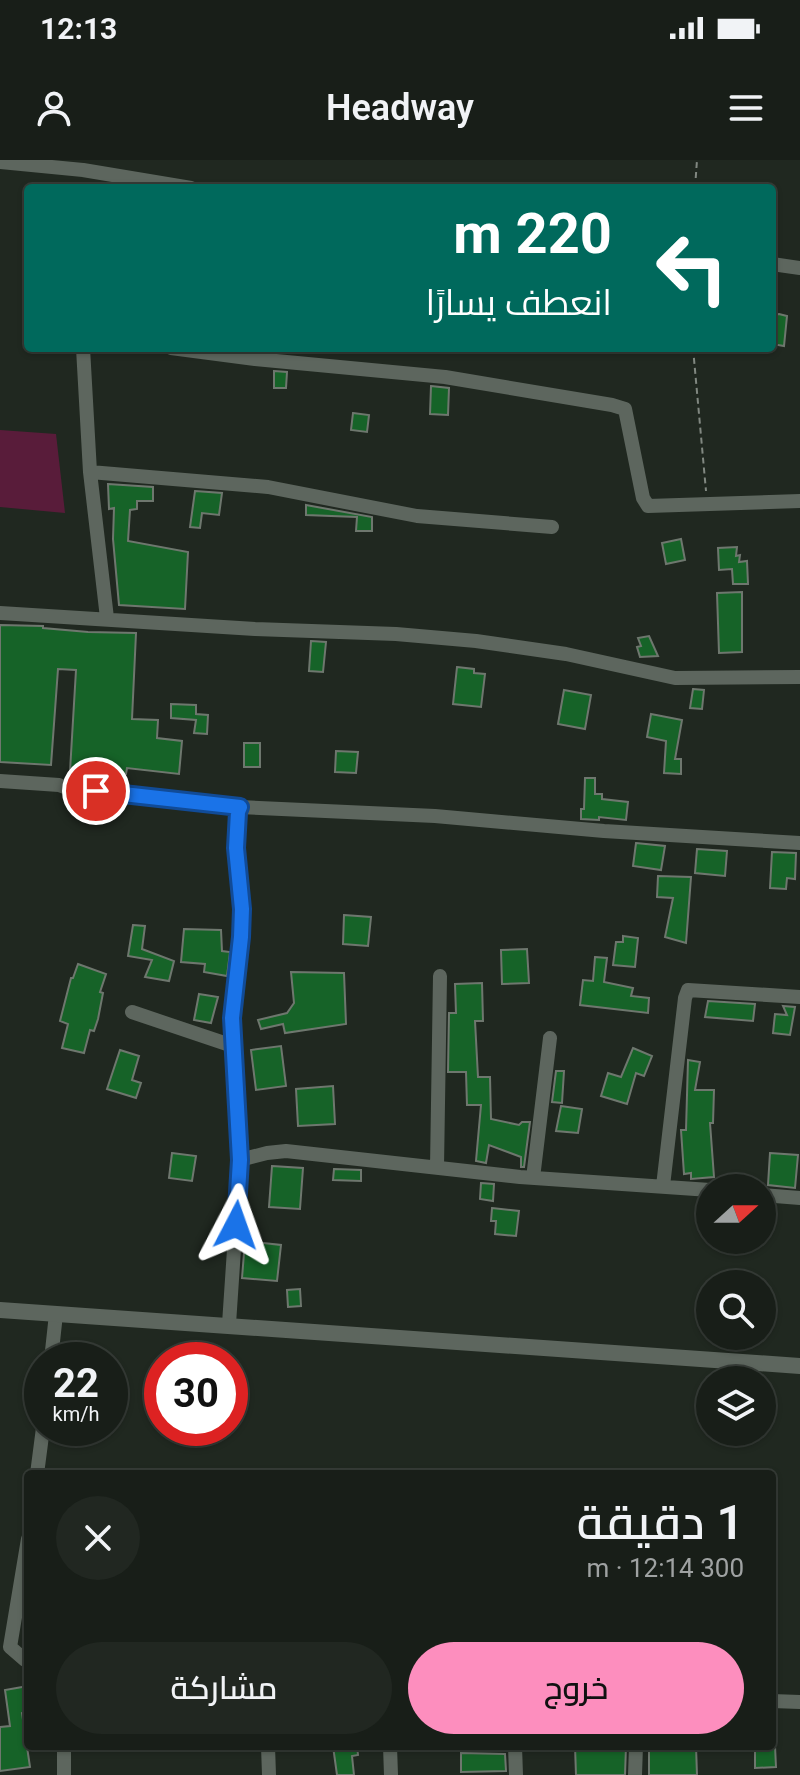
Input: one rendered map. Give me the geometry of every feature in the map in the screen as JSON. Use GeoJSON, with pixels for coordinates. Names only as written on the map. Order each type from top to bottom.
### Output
{"type":"FeatureCollection","features":[{"type":"Feature","properties":{"kind":"street"},"geometry":{"type":"LineString","coordinates":[[0,162],[83,170],[167,184]]}},
{"type":"Feature","properties":{"kind":"street"},"geometry":{"type":"LineString","coordinates":[[776,265],[800,268]]}},
{"type":"Feature","properties":{"kind":"street"},"geometry":{"type":"LineString","coordinates":[[83,352],[90,472],[107,618]]}},
{"type":"Feature","properties":{"kind":"street"},"geometry":{"type":"LineString","coordinates":[[202,352],[445,377],[625,409],[643,498],[648,506],[800,501]]}},
{"type":"Feature","properties":{"kind":"street"},"geometry":{"type":"LineString","coordinates":[[90,472],[268,487],[417,516],[552,527]]}},
{"type":"Feature","properties":{"kind":"street"},"geometry":{"type":"LineString","coordinates":[[0,613],[476,641],[566,654],[675,678],[800,677]]}},
{"type":"Feature","properties":{"kind":"street"},"geometry":{"type":"LineString","coordinates":[[0,781],[240,807],[435,816],[604,831],[800,843]]}},
{"type":"Feature","properties":{"kind":"street"},"geometry":{"type":"LineString","coordinates":[[229,1324],[240,1160],[232,1018],[241,937],[242,909],[236,848],[240,807]]}},
{"type":"Feature","properties":{"kind":"street"},"geometry":{"type":"LineString","coordinates":[[437,1167],[440,976]]}},
{"type":"Feature","properties":{"kind":"street"},"geometry":{"type":"LineString","coordinates":[[663,1186],[688,990],[800,997]]}},
{"type":"Feature","properties":{"kind":"street"},"geometry":{"type":"LineString","coordinates":[[132,1012],[233,1046]]}},
{"type":"Feature","properties":{"kind":"street"},"geometry":{"type":"LineString","coordinates":[[533,1178],[550,1038]]}},
{"type":"Feature","properties":{"kind":"street"},"geometry":{"type":"LineString","coordinates":[[240,1160],[286,1151],[533,1178],[696,1189]]}},
{"type":"Feature","properties":{"kind":"street"},"geometry":{"type":"LineString","coordinates":[[776,1196],[800,1198]]}},
{"type":"Feature","properties":{"kind":"street"},"geometry":{"type":"LineString","coordinates":[[0,1310],[800,1366]]}},
{"type":"Feature","properties":{"kind":"street"},"geometry":{"type":"LineString","coordinates":[[53,1342],[56,1314]]}},
{"type":"Feature","properties":{"kind":"street"},"geometry":{"type":"LineString","coordinates":[[38,1470],[41,1446]]}},
{"type":"Feature","properties":{"kind":"street"},"geometry":{"type":"LineString","coordinates":[[24,1563],[10,1647],[24,1659]]}},
{"type":"Feature","properties":{"kind":"street"},"geometry":{"type":"LineString","coordinates":[[776,1701],[800,1702]]}},
{"type":"Feature","properties":{"kind":"street"},"geometry":{"type":"LineString","coordinates":[[64,1750],[64,1775]]}},
{"type":"Feature","properties":{"kind":"street"},"geometry":{"type":"LineString","coordinates":[[268,1750],[269,1775]]}},
{"type":"Feature","properties":{"kind":"street"},"geometry":{"type":"LineString","coordinates":[[390,1750],[391,1775]]}},
{"type":"Feature","properties":{"kind":"street"},"geometry":{"type":"LineString","coordinates":[[515,1750],[516,1775]]}},
{"type":"Feature","properties":{"kind":"street"},"geometry":{"type":"LineString","coordinates":[[635,1775],[636,1750]]}},
{"type":"Feature","properties":{"kind":"path"},"geometry":{"type":"LineString","coordinates":[[695,184],[697,160]]}},
{"type":"Feature","properties":{"kind":"path"},"geometry":{"type":"LineString","coordinates":[[693,352],[707,505]]}},
{"type":"Feature","properties":{"kind":"shaded area"},"geometry":{"type":"Polygon","coordinates":[[[0,430],[56,434],[65,513],[0,507],[0,430]]]}},
{"type":"Feature","properties":{"kind":"building"},"geometry":{"type":"Polygon","coordinates":[[[776,314],[787,316],[784,346],[776,345],[776,314]]]}},
{"type":"Feature","properties":{"kind":"building"},"geometry":{"type":"Polygon","coordinates":[[[274,371],[287,372],[286,388],[274,388],[274,371]]]}},
{"type":"Feature","properties":{"kind":"building"},"geometry":{"type":"Polygon","coordinates":[[[431,386],[449,388],[448,415],[430,414],[431,386]]]}},
{"type":"Feature","properties":{"kind":"building"},"geometry":{"type":"Polygon","coordinates":[[[353,413],[369,415],[367,432],[351,430],[353,413]]]}},
{"type":"Feature","properties":{"kind":"building"},"geometry":{"type":"Polygon","coordinates":[[[108,484],[153,487],[153,501],[137,501],[137,509],[130,510],[128,541],[188,552],[185,609],[119,605],[113,539],[114,508],[109,509],[108,484]]]}},
{"type":"Feature","properties":{"kind":"building"},"geometry":{"type":"Polygon","coordinates":[[[195,491],[222,493],[219,515],[202,513],[200,528],[190,527],[195,491]]]}},
{"type":"Feature","properties":{"kind":"building"},"geometry":{"type":"Polygon","coordinates":[[[306,505],[372,517],[372,531],[356,531],[357,517],[306,515],[306,505]]]}},
{"type":"Feature","properties":{"kind":"building"},"geometry":{"type":"Polygon","coordinates":[[[681,539],[685,560],[666,564],[662,543],[681,539]]]}},
{"type":"Feature","properties":{"kind":"building"},"geometry":{"type":"Polygon","coordinates":[[[737,547],[739,562],[747,561],[748,584],[733,584],[732,569],[719,570],[718,548],[737,547]]]}},
{"type":"Feature","properties":{"kind":"building"},"geometry":{"type":"Polygon","coordinates":[[[742,592],[742,652],[719,653],[717,593],[742,592]]]}},
{"type":"Feature","properties":{"kind":"building"},"geometry":{"type":"Polygon","coordinates":[[[0,625],[136,633],[132,719],[158,720],[157,738],[182,741],[179,774],[127,768],[126,774],[70,771],[76,670],[58,669],[51,765],[0,762],[0,625]]]}},
{"type":"Feature","properties":{"kind":"building"},"geometry":{"type":"Polygon","coordinates":[[[649,636],[658,656],[640,657],[638,638],[649,636]]]}},
{"type":"Feature","properties":{"kind":"building"},"geometry":{"type":"Polygon","coordinates":[[[311,641],[326,642],[323,672],[309,671],[311,641]]]}},
{"type":"Feature","properties":{"kind":"building"},"geometry":{"type":"Polygon","coordinates":[[[457,667],[485,674],[481,707],[453,704],[457,667]]]}},
{"type":"Feature","properties":{"kind":"building"},"geometry":{"type":"Polygon","coordinates":[[[693,689],[704,690],[702,709],[690,708],[693,689]]]}},
{"type":"Feature","properties":{"kind":"building"},"geometry":{"type":"Polygon","coordinates":[[[564,690],[591,695],[585,729],[558,724],[564,690]]]}},
{"type":"Feature","properties":{"kind":"building"},"geometry":{"type":"Polygon","coordinates":[[[171,704],[196,705],[196,714],[208,715],[207,734],[194,733],[196,720],[171,718],[171,704]]]}},
{"type":"Feature","properties":{"kind":"building"},"geometry":{"type":"Polygon","coordinates":[[[651,714],[682,720],[675,759],[681,759],[681,774],[664,773],[666,741],[647,737],[651,714]]]}},
{"type":"Feature","properties":{"kind":"building"},"geometry":{"type":"Polygon","coordinates":[[[244,743],[260,743],[260,767],[244,767],[244,743]]]}},
{"type":"Feature","properties":{"kind":"building"},"geometry":{"type":"Polygon","coordinates":[[[336,751],[358,752],[356,773],[335,772],[336,751]]]}},
{"type":"Feature","properties":{"kind":"building"},"geometry":{"type":"Polygon","coordinates":[[[585,778],[595,778],[595,794],[602,794],[602,799],[628,802],[626,820],[581,819],[585,778]]]}},
{"type":"Feature","properties":{"kind":"building"},"geometry":{"type":"Polygon","coordinates":[[[636,843],[665,846],[661,870],[633,866],[636,843]]]}},
{"type":"Feature","properties":{"kind":"building"},"geometry":{"type":"Polygon","coordinates":[[[697,849],[727,851],[725,876],[695,873],[697,849]]]}},
{"type":"Feature","properties":{"kind":"building"},"geometry":{"type":"Polygon","coordinates":[[[772,852],[796,853],[795,879],[787,878],[786,889],[770,888],[772,852]]]}},
{"type":"Feature","properties":{"kind":"building"},"geometry":{"type":"Polygon","coordinates":[[[658,876],[691,877],[686,943],[665,937],[673,898],[657,897],[658,876]]]}},
{"type":"Feature","properties":{"kind":"building"},"geometry":{"type":"Polygon","coordinates":[[[344,915],[371,917],[368,946],[343,944],[344,915]]]}},
{"type":"Feature","properties":{"kind":"building"},"geometry":{"type":"Polygon","coordinates":[[[133,925],[145,926],[142,949],[174,961],[169,981],[145,977],[152,960],[128,956],[133,925]]]}},
{"type":"Feature","properties":{"kind":"building"},"geometry":{"type":"Polygon","coordinates":[[[184,929],[221,930],[222,951],[230,952],[227,976],[204,972],[205,964],[181,962],[184,929]]]}},
{"type":"Feature","properties":{"kind":"building"},"geometry":{"type":"Polygon","coordinates":[[[623,936],[638,938],[635,967],[613,965],[616,942],[623,942],[623,936]]]}},
{"type":"Feature","properties":{"kind":"building"},"geometry":{"type":"Polygon","coordinates":[[[527,949],[529,983],[502,984],[501,950],[527,949]]]}},
{"type":"Feature","properties":{"kind":"building"},"geometry":{"type":"Polygon","coordinates":[[[595,957],[607,958],[604,982],[633,988],[631,996],[649,998],[648,1013],[580,1005],[583,980],[593,981],[595,957]]]}},
{"type":"Feature","properties":{"kind":"building"},"geometry":{"type":"Polygon","coordinates":[[[78,964],[106,974],[100,992],[103,993],[98,1019],[94,1031],[90,1030],[84,1053],[62,1048],[68,1024],[60,1021],[71,978],[78,964]]]}},
{"type":"Feature","properties":{"kind":"building"},"geometry":{"type":"Polygon","coordinates":[[[291,972],[344,973],[346,1024],[285,1033],[283,1024],[261,1029],[258,1020],[287,1013],[294,1003],[291,972]]]}},
{"type":"Feature","properties":{"kind":"building"},"geometry":{"type":"Polygon","coordinates":[[[482,983],[483,1021],[475,1021],[478,1077],[490,1077],[491,1119],[519,1125],[530,1122],[524,1167],[521,1167],[521,1157],[489,1145],[486,1163],[476,1161],[481,1105],[467,1105],[466,1072],[448,1072],[449,1013],[456,1013],[455,984],[482,983]]]}},
{"type":"Feature","properties":{"kind":"building"},"geometry":{"type":"Polygon","coordinates":[[[199,994],[218,997],[211,1023],[194,1020],[199,994]]]}},
{"type":"Feature","properties":{"kind":"building"},"geometry":{"type":"Polygon","coordinates":[[[708,1001],[755,1004],[753,1021],[705,1017],[708,1001]]]}},
{"type":"Feature","properties":{"kind":"building"},"geometry":{"type":"Polygon","coordinates":[[[783,1006],[795,1007],[790,1035],[773,1033],[775,1014],[787,1015],[783,1006]]]}},
{"type":"Feature","properties":{"kind":"building"},"geometry":{"type":"Polygon","coordinates":[[[281,1046],[286,1086],[256,1090],[251,1050],[281,1046]]]}},
{"type":"Feature","properties":{"kind":"building"},"geometry":{"type":"Polygon","coordinates":[[[633,1048],[652,1056],[644,1076],[636,1073],[627,1104],[601,1096],[608,1073],[621,1077],[633,1048]]]}},
{"type":"Feature","properties":{"kind":"building"},"geometry":{"type":"Polygon","coordinates":[[[120,1050],[139,1056],[132,1080],[141,1083],[136,1098],[107,1089],[120,1050]]]}},
{"type":"Feature","properties":{"kind":"building"},"geometry":{"type":"Polygon","coordinates":[[[688,1060],[700,1062],[695,1090],[714,1090],[713,1123],[710,1123],[714,1174],[696,1174],[696,1179],[691,1179],[691,1173],[684,1174],[681,1130],[686,1130],[688,1060]]]}},
{"type":"Feature","properties":{"kind":"building"},"geometry":{"type":"Polygon","coordinates":[[[556,1071],[564,1071],[562,1103],[552,1102],[556,1071]]]}},
{"type":"Feature","properties":{"kind":"building"},"geometry":{"type":"Polygon","coordinates":[[[333,1086],[335,1124],[298,1126],[296,1089],[333,1086]]]}},
{"type":"Feature","properties":{"kind":"building"},"geometry":{"type":"Polygon","coordinates":[[[561,1106],[582,1109],[578,1133],[556,1131],[561,1106]]]}},
{"type":"Feature","properties":{"kind":"building"},"geometry":{"type":"Polygon","coordinates":[[[172,1153],[196,1156],[192,1181],[169,1178],[172,1153]]]}},
{"type":"Feature","properties":{"kind":"building"},"geometry":{"type":"Polygon","coordinates":[[[770,1153],[798,1155],[795,1188],[776,1186],[776,1174],[769,1174],[770,1153]]]}},
{"type":"Feature","properties":{"kind":"building"},"geometry":{"type":"Polygon","coordinates":[[[272,1166],[303,1168],[300,1209],[269,1207],[272,1166]]]}},
{"type":"Feature","properties":{"kind":"building"},"geometry":{"type":"Polygon","coordinates":[[[334,1169],[361,1170],[361,1181],[333,1180],[334,1169]]]}},
{"type":"Feature","properties":{"kind":"building"},"geometry":{"type":"Polygon","coordinates":[[[481,1183],[494,1184],[493,1201],[480,1199],[481,1183]]]}},
{"type":"Feature","properties":{"kind":"building"},"geometry":{"type":"Polygon","coordinates":[[[492,1208],[519,1211],[516,1236],[495,1234],[496,1221],[491,1221],[492,1208]]]}},
{"type":"Feature","properties":{"kind":"building"},"geometry":{"type":"Polygon","coordinates":[[[245,1241],[281,1245],[277,1281],[242,1278],[245,1241]]]}},
{"type":"Feature","properties":{"kind":"building"},"geometry":{"type":"Polygon","coordinates":[[[300,1289],[301,1306],[288,1307],[287,1290],[300,1289]]]}},
{"type":"Feature","properties":{"kind":"building"},"geometry":{"type":"Polygon","coordinates":[[[24,1687],[24,1750],[27,1750],[30,1767],[0,1771],[0,1727],[10,1726],[5,1690],[24,1687]]]}},
{"type":"Feature","properties":{"kind":"building"},"geometry":{"type":"Polygon","coordinates":[[[334,1750],[357,1750],[358,1755],[352,1756],[354,1775],[337,1775],[334,1750]]]}},
{"type":"Feature","properties":{"kind":"building"},"geometry":{"type":"Polygon","coordinates":[[[575,1750],[626,1750],[625,1775],[576,1775],[575,1750]]]}},
{"type":"Feature","properties":{"kind":"building"},"geometry":{"type":"Polygon","coordinates":[[[649,1750],[696,1750],[697,1775],[649,1775],[649,1750]]]}},
{"type":"Feature","properties":{"kind":"building"},"geometry":{"type":"Polygon","coordinates":[[[755,1750],[775,1750],[776,1767],[755,1768],[755,1750]]]}},
{"type":"Feature","properties":{"kind":"building"},"geometry":{"type":"Polygon","coordinates":[[[461,1753],[505,1754],[506,1771],[461,1772],[461,1753]]]}},
{"type":"Feature","properties":{"kind":"route"},"geometry":{"type":"LineString","coordinates":[[96,791],[240,807],[236,848],[242,909],[241,937],[232,1018],[240,1132],[236,1225]]}}]}
